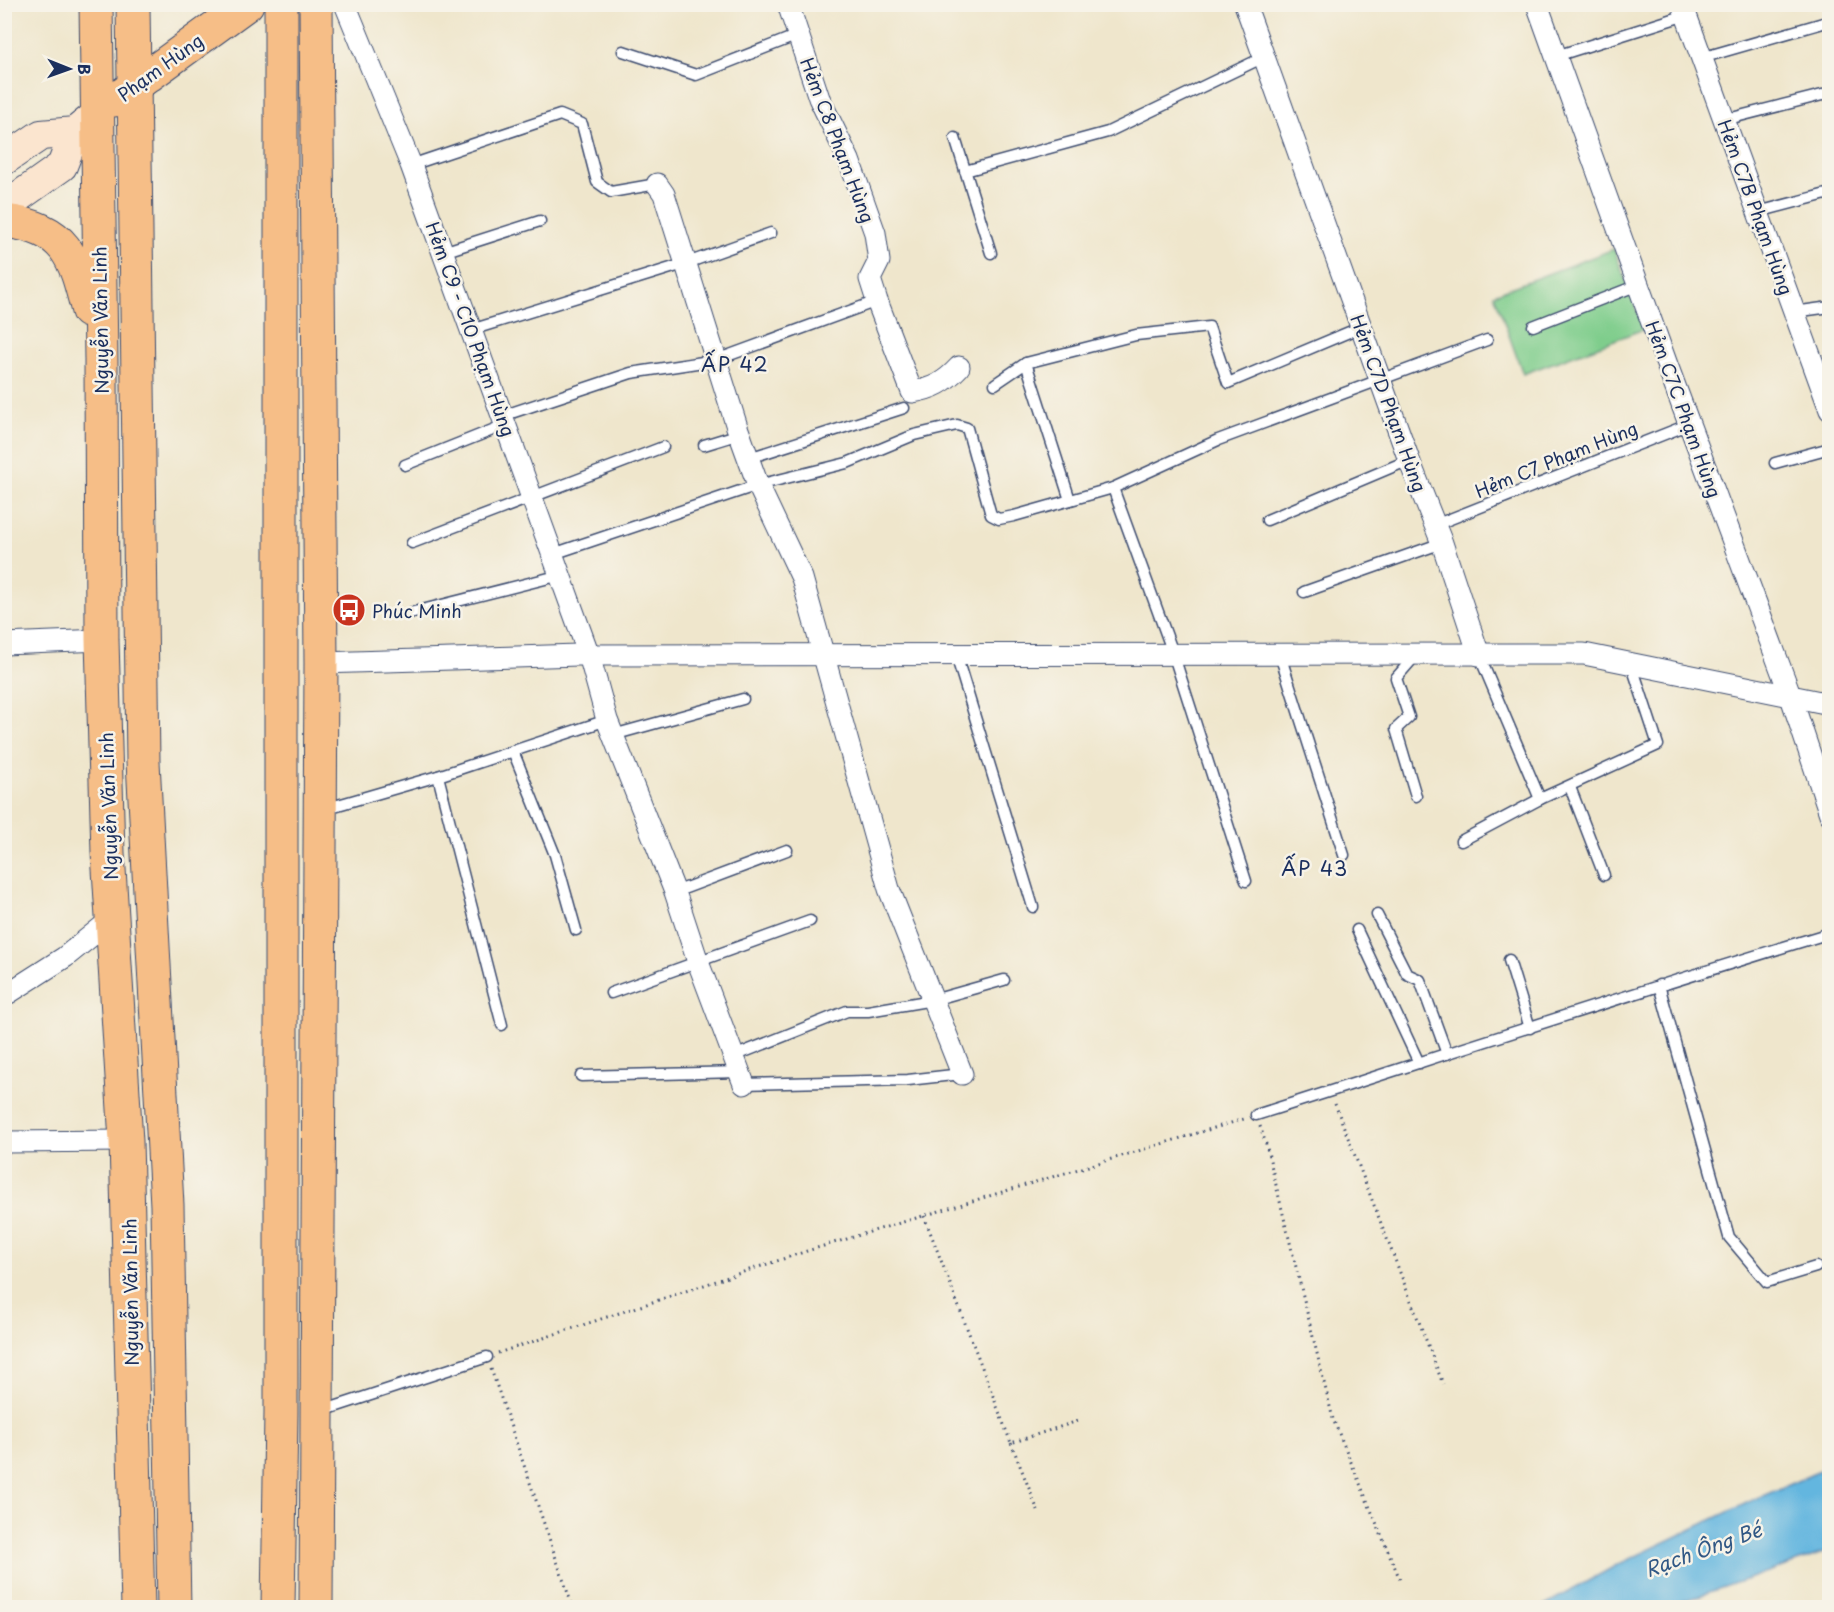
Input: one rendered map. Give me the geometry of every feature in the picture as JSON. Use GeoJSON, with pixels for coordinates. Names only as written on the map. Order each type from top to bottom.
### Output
{"type":"FeatureCollection","features":[{"type":"Feature","properties":{"kind":"main road","name":"Nguyễn Văn Linh"},"geometry":{"type":"LineString","coordinates":[[96,4],[86,123],[101,360],[102,640],[108,853],[126,1141],[138,1608]]}},
{"type":"Feature","properties":{"kind":"main road","name":"Nguyễn Văn Linh"},"geometry":{"type":"LineString","coordinates":[[133,4],[143,762],[167,1205],[174,1608]]}},
{"type":"Feature","properties":{"kind":"main road","name":"Phạm Hùng"},"geometry":{"type":"LineString","coordinates":[[86,123],[247,4]]}},
{"type":"Feature","properties":{"kind":"main road"},"geometry":{"type":"LineString","coordinates":[[278,1608],[281,1413],[281,4]]}},
{"type":"Feature","properties":{"kind":"main road"},"geometry":{"type":"LineString","coordinates":[[316,4],[321,663],[316,1608]]}},
{"type":"Feature","properties":{"kind":"main road"},"geometry":{"type":"LineString","coordinates":[[4,160],[41,135],[86,123]]}},
{"type":"Feature","properties":{"kind":"main road"},"geometry":{"type":"LineString","coordinates":[[4,207],[62,166],[86,123]]}},
{"type":"Feature","properties":{"kind":"main road"},"geometry":{"type":"LineString","coordinates":[[4,221],[23,223],[44,230],[61,242],[78,272],[101,360]]}},
{"type":"Feature","properties":{"kind":"street","name":"Hẻm C9 - C10 Phạm Hùng"},"geometry":{"type":"LineString","coordinates":[[345,4],[411,165],[590,655],[610,728],[675,892],[698,962],[740,1070]]}},
{"type":"Feature","properties":{"kind":"street","name":"Hẻm C8 Phạm Hùng"},"geometry":{"type":"LineString","coordinates":[[788,4],[819,98],[849,160],[875,233],[879,261],[870,279],[912,392],[935,387],[946,381],[960,367]]}},
{"type":"Feature","properties":{"kind":"street","name":"Hẻm C7D Phạm Hùng"},"geometry":{"type":"LineString","coordinates":[[1245,4],[1379,378],[1438,534],[1479,655]]}},
{"type":"Feature","properties":{"kind":"street","name":"Hẻm C7C Phạm Hùng"},"geometry":{"type":"LineString","coordinates":[[1537,4],[1638,285],[1790,694],[1830,814]]}},
{"type":"Feature","properties":{"kind":"street","name":"Hẻm C7B Phạm Hùng"},"geometry":{"type":"LineString","coordinates":[[1684,10],[1829,406]]}},
{"type":"Feature","properties":{"kind":"street"},"geometry":{"type":"LineString","coordinates":[[657,184],[664,194],[758,485],[802,578],[889,889],[963,1074]]}},
{"type":"Feature","properties":{"kind":"street"},"geometry":{"type":"LineString","coordinates":[[4,644],[102,640]]}},
{"type":"Feature","properties":{"kind":"street"},"geometry":{"type":"LineString","coordinates":[[321,663],[590,655],[1584,654],[1790,694],[1830,704]]}},
{"type":"Feature","properties":{"kind":"street"},"geometry":{"type":"LineString","coordinates":[[4,996],[65,957],[112,919]]}},
{"type":"Feature","properties":{"kind":"street"},"geometry":{"type":"LineString","coordinates":[[4,1142],[126,1141]]}},
{"type":"Feature","properties":{"kind":"lane"},"geometry":{"type":"LineString","coordinates":[[1556,56],[1684,10]]}},
{"type":"Feature","properties":{"kind":"lane"},"geometry":{"type":"LineString","coordinates":[[1701,58],[1830,21]]}},
{"type":"Feature","properties":{"kind":"lane"},"geometry":{"type":"LineString","coordinates":[[623,51],[696,75],[798,34]]}},
{"type":"Feature","properties":{"kind":"lane"},"geometry":{"type":"LineString","coordinates":[[965,171],[1108,132],[1264,57]]}},
{"type":"Feature","properties":{"kind":"lane"},"geometry":{"type":"LineString","coordinates":[[1724,120],[1830,93]]}},
{"type":"Feature","properties":{"kind":"lane"},"geometry":{"type":"LineString","coordinates":[[411,165],[560,115],[582,124],[597,182],[611,192],[657,184]]}},
{"type":"Feature","properties":{"kind":"lane"},"geometry":{"type":"LineString","coordinates":[[955,138],[991,253]]}},
{"type":"Feature","properties":{"kind":"lane"},"geometry":{"type":"LineString","coordinates":[[1758,212],[1830,193]]}},
{"type":"Feature","properties":{"kind":"lane"},"geometry":{"type":"LineString","coordinates":[[443,252],[540,221]]}},
{"type":"Feature","properties":{"kind":"lane"},"geometry":{"type":"LineString","coordinates":[[471,330],[687,263],[771,233]]}},
{"type":"Feature","properties":{"kind":"lane"},"geometry":{"type":"LineString","coordinates":[[1533,326],[1638,285]]}},
{"type":"Feature","properties":{"kind":"lane"},"geometry":{"type":"LineString","coordinates":[[405,465],[504,420],[631,373],[716,360],[877,302]]}},
{"type":"Feature","properties":{"kind":"lane"},"geometry":{"type":"LineString","coordinates":[[1794,312],[1830,307]]}},
{"type":"Feature","properties":{"kind":"lane"},"geometry":{"type":"LineString","coordinates":[[995,384],[1026,363],[1136,335],[1209,327],[1228,383],[1361,327]]}},
{"type":"Feature","properties":{"kind":"lane"},"geometry":{"type":"LineString","coordinates":[[553,554],[758,485],[847,463],[914,435],[957,424],[967,428],[991,515],[995,518],[1014,516],[1113,488],[1218,440],[1379,378],[1488,340]]}},
{"type":"Feature","properties":{"kind":"lane"},"geometry":{"type":"LineString","coordinates":[[1026,363],[1070,500]]}},
{"type":"Feature","properties":{"kind":"lane"},"geometry":{"type":"LineString","coordinates":[[749,458],[904,408]]}},
{"type":"Feature","properties":{"kind":"lane","name":"Hẻm C7 Phạm Hùng"},"geometry":{"type":"LineString","coordinates":[[1304,592],[1690,424]]}},
{"type":"Feature","properties":{"kind":"lane"},"geometry":{"type":"LineString","coordinates":[[704,445],[740,434]]}},
{"type":"Feature","properties":{"kind":"lane"},"geometry":{"type":"LineString","coordinates":[[412,543],[663,447]]}},
{"type":"Feature","properties":{"kind":"lane"},"geometry":{"type":"LineString","coordinates":[[1775,463],[1830,448]]}},
{"type":"Feature","properties":{"kind":"lane"},"geometry":{"type":"LineString","coordinates":[[1267,520],[1409,460]]}},
{"type":"Feature","properties":{"kind":"lane"},"geometry":{"type":"LineString","coordinates":[[1113,488],[1173,653],[1246,881]]}},
{"type":"Feature","properties":{"kind":"lane"},"geometry":{"type":"LineString","coordinates":[[410,613],[561,575]]}},
{"type":"Feature","properties":{"kind":"lane"},"geometry":{"type":"LineString","coordinates":[[956,655],[1033,907]]}},
{"type":"Feature","properties":{"kind":"lane"},"geometry":{"type":"LineString","coordinates":[[1280,655],[1344,855]]}},
{"type":"Feature","properties":{"kind":"lane"},"geometry":{"type":"LineString","coordinates":[[1416,655],[1396,678],[1409,717],[1396,729],[1416,796]]}},
{"type":"Feature","properties":{"kind":"lane","name":"Hẻm C7D Phạm Hùng"},"geometry":{"type":"LineString","coordinates":[[1479,655],[1540,799]]}},
{"type":"Feature","properties":{"kind":"lane"},"geometry":{"type":"LineString","coordinates":[[1461,841],[1540,799],[1658,745],[1631,663]]}},
{"type":"Feature","properties":{"kind":"lane"},"geometry":{"type":"LineString","coordinates":[[320,810],[438,776],[513,751],[743,699]]}},
{"type":"Feature","properties":{"kind":"lane"},"geometry":{"type":"LineString","coordinates":[[513,751],[555,855],[576,930]]}},
{"type":"Feature","properties":{"kind":"lane"},"geometry":{"type":"LineString","coordinates":[[438,776],[502,1025]]}},
{"type":"Feature","properties":{"kind":"lane"},"geometry":{"type":"LineString","coordinates":[[1570,787],[1604,875]]}},
{"type":"Feature","properties":{"kind":"lane"},"geometry":{"type":"LineString","coordinates":[[675,892],[787,850]]}},
{"type":"Feature","properties":{"kind":"lane"},"geometry":{"type":"LineString","coordinates":[[1377,915],[1407,974],[1420,980],[1447,1054]]}},
{"type":"Feature","properties":{"kind":"lane"},"geometry":{"type":"LineString","coordinates":[[611,993],[810,921]]}},
{"type":"Feature","properties":{"kind":"lane"},"geometry":{"type":"LineString","coordinates":[[1357,930],[1419,1063]]}},
{"type":"Feature","properties":{"kind":"lane"},"geometry":{"type":"LineString","coordinates":[[1256,1115],[1659,985],[1830,933]]}},
{"type":"Feature","properties":{"kind":"lane"},"geometry":{"type":"LineString","coordinates":[[1509,960],[1530,1028]]}},
{"type":"Feature","properties":{"kind":"lane"},"geometry":{"type":"LineString","coordinates":[[740,1070],[847,1011],[868,1011],[933,999],[1004,980]]}},
{"type":"Feature","properties":{"kind":"lane"},"geometry":{"type":"LineString","coordinates":[[1659,985],[1728,1238],[1767,1282],[1816,1267]]}},
{"type":"Feature","properties":{"kind":"lane"},"geometry":{"type":"LineString","coordinates":[[581,1076],[740,1070],[908,1080],[963,1074]]}},
{"type":"Feature","properties":{"kind":"lane"},"geometry":{"type":"LineString","coordinates":[[318,1412],[487,1357]]}},
{"type":"Feature","properties":{"kind":"path"},"geometry":{"type":"LineString","coordinates":[[1330,1091],[1443,1384]]}},
{"type":"Feature","properties":{"kind":"path"},"geometry":{"type":"LineString","coordinates":[[573,1608],[487,1357],[807,1251],[1256,1115],[1266,1144],[1333,1419],[1401,1582]]}},
{"type":"Feature","properties":{"kind":"path"},"geometry":{"type":"LineString","coordinates":[[924,1216],[1038,1511]]}},
{"type":"Feature","properties":{"kind":"path"},"geometry":{"type":"LineString","coordinates":[[1011,1443],[1081,1420]]}},
{"type":"Feature","properties":{"kind":"green space"},"geometry":{"type":"Polygon","coordinates":[[[1614,249],[1644,329],[1523,374],[1494,294],[1614,249]]]}},
{"type":"Feature","properties":{"kind":"water","name":"Rạch Ông Bé"},"geometry":{"type":"Polygon","coordinates":[[[1829,1467],[1829,1551],[1666,1607],[1541,1607],[1617,1565],[1751,1501],[1829,1467]]]}},
{"type":"Feature","properties":{"kind":"place","name":"Phúc Minh"},"geometry":{"type":"Point","coordinates":[349,610]}},
{"type":"Feature","properties":{"kind":"district","name":"ẤP 42"},"geometry":{"type":"Point","coordinates":[735,364]}},
{"type":"Feature","properties":{"kind":"district","name":"ẤP 43"},"geometry":{"type":"Point","coordinates":[1315,868]}}]}
